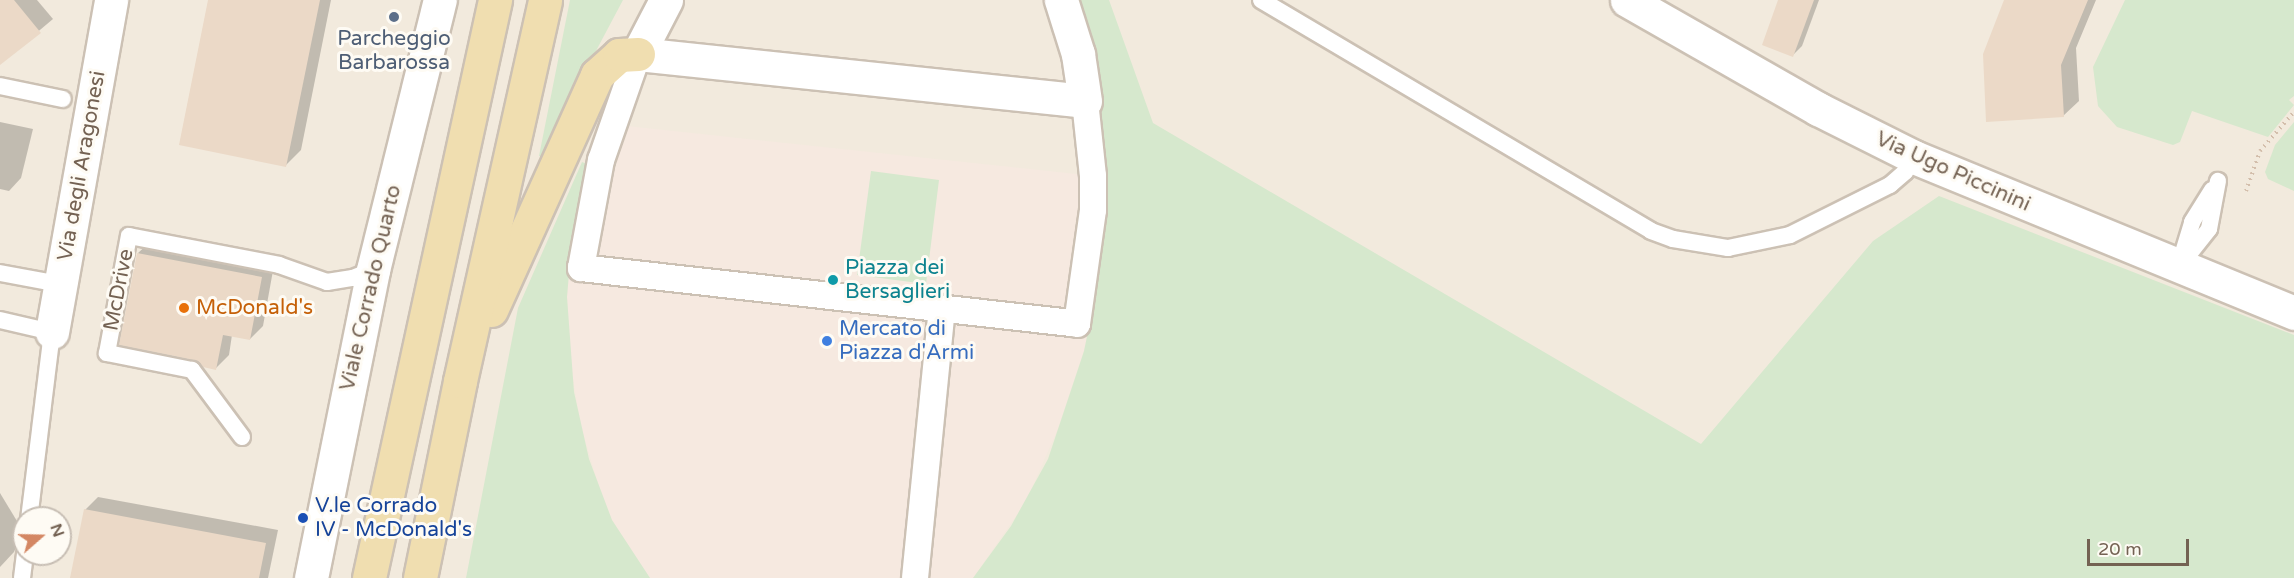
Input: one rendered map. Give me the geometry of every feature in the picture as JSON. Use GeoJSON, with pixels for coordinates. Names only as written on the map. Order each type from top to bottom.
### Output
{"type":"FeatureCollection","features":[{"type":"Feature","properties":{"kind":"main road"},"geometry":{"type":"LineString","coordinates":[[369,578],[495,0]]}},
{"type":"Feature","properties":{"kind":"main road"},"geometry":{"type":"LineString","coordinates":[[420,578],[459,381],[545,0]]}},
{"type":"Feature","properties":{"kind":"main road"},"geometry":{"type":"LineString","coordinates":[[459,381],[597,75],[614,58],[638,54]]}},
{"type":"Feature","properties":{"kind":"street","name":"Via degli Aragonesi"},"geometry":{"type":"LineString","coordinates":[[52,332],[111,0]]}},
{"type":"Feature","properties":{"kind":"street","name":"Viale Corrado Quarto"},"geometry":{"type":"LineString","coordinates":[[311,578],[373,270],[440,0]]}},
{"type":"Feature","properties":{"kind":"street"},"geometry":{"type":"LineString","coordinates":[[666,0],[638,54],[592,192],[581,268],[1077,324],[1093,210],[1093,176],[1078,54],[1061,0]]}},
{"type":"Feature","properties":{"kind":"street","name":"Via Ugo Piccinini"},"geometry":{"type":"LineString","coordinates":[[1627,0],[1818,109],[1914,157],[2178,268],[2294,313]]}},
{"type":"Feature","properties":{"kind":"street"},"geometry":{"type":"LineString","coordinates":[[638,54],[1085,101]]}},
{"type":"Feature","properties":{"kind":"street"},"geometry":{"type":"LineString","coordinates":[[915,578],[942,309]]}},
{"type":"Feature","properties":{"kind":"lane"},"geometry":{"type":"LineString","coordinates":[[1261,0],[1651,231],[1673,239],[1728,248],[1780,238],[1890,185],[1905,172],[1914,157]]}},
{"type":"Feature","properties":{"kind":"lane"},"geometry":{"type":"LineString","coordinates":[[0,86],[63,99]]}},
{"type":"Feature","properties":{"kind":"lane","name":"McDrive"},"geometry":{"type":"LineString","coordinates":[[242,437],[192,370],[107,353],[129,236],[279,265],[327,282],[353,278],[373,270]]}},
{"type":"Feature","properties":{"kind":"lane"},"geometry":{"type":"LineString","coordinates":[[0,273],[60,284]]}},
{"type":"Feature","properties":{"kind":"lane"},"geometry":{"type":"LineString","coordinates":[[0,320],[52,332],[30,506]]}},
{"type":"Feature","properties":{"kind":"path"},"geometry":{"type":"LineString","coordinates":[[2246,191],[2260,151],[2294,112]]}},
{"type":"Feature","properties":{"kind":"shaded area"},"geometry":{"type":"Polygon","coordinates":[[[0,0],[2294,0],[2294,578],[0,578],[0,0]]]}},
{"type":"Feature","properties":{"kind":"shaded area","name":"Mercato di Piazza d'Armi"},"geometry":{"type":"Polygon","coordinates":[[[599,123],[1104,177],[1103,231],[1096,293],[1084,351],[1066,411],[1025,503],[973,578],[650,578],[643,571],[612,520],[600,490],[581,427],[570,361],[567,297],[572,238],[599,123]]]}},
{"type":"Feature","properties":{"kind":"green space"},"geometry":{"type":"Polygon","coordinates":[[[570,0],[623,0],[588,66],[548,158],[539,156],[570,0]]]}},
{"type":"Feature","properties":{"kind":"green space"},"geometry":{"type":"Polygon","coordinates":[[[1074,0],[1109,0],[1153,123],[1701,444],[1873,241],[1939,196],[2294,335],[2294,578],[973,578],[1011,526],[1048,459],[1084,351],[1096,293],[1103,231],[1102,151],[1098,101],[1074,0]]]}},
{"type":"Feature","properties":{"kind":"green space"},"geometry":{"type":"Polygon","coordinates":[[[2125,0],[2294,0],[2294,96],[2289,100],[2294,105],[2268,137],[2192,111],[2180,142],[2173,145],[2117,127],[2098,106],[2093,67],[2125,0]]]}},
{"type":"Feature","properties":{"kind":"green space"},"geometry":{"type":"Polygon","coordinates":[[[2294,122],[2294,191],[2268,179],[2265,172],[2275,145],[2294,122]]]}},
{"type":"Feature","properties":{"kind":"green space"},"geometry":{"type":"Polygon","coordinates":[[[582,162],[587,164],[572,238],[567,297],[574,392],[589,459],[612,520],[650,578],[466,578],[518,308],[582,162]]]}},
{"type":"Feature","properties":{"kind":"green space"},"geometry":{"type":"Polygon","coordinates":[[[871,171],[939,180],[926,284],[857,275],[871,171]]]}},
{"type":"Feature","properties":{"kind":"building"},"geometry":{"type":"Polygon","coordinates":[[[0,0],[14,0],[41,33],[0,65],[0,0]]]}},
{"type":"Feature","properties":{"kind":"building"},"geometry":{"type":"Polygon","coordinates":[[[208,0],[320,0],[286,167],[179,145],[208,0]]]}},
{"type":"Feature","properties":{"kind":"building"},"geometry":{"type":"Polygon","coordinates":[[[1778,0],[1814,0],[1793,57],[1762,45],[1778,0]]]}},
{"type":"Feature","properties":{"kind":"building"},"geometry":{"type":"Polygon","coordinates":[[[2004,0],[2088,0],[2061,65],[2064,117],[1986,122],[1983,54],[2004,0]]]}},
{"type":"Feature","properties":{"kind":"building"},"geometry":{"type":"Polygon","coordinates":[[[137,253],[262,277],[250,340],[223,335],[216,370],[203,367],[194,360],[119,345],[137,253]]]}},
{"type":"Feature","properties":{"kind":"building"},"geometry":{"type":"Polygon","coordinates":[[[84,509],[266,543],[259,578],[70,578],[84,509]]]}},
{"type":"Feature","properties":{"kind":"place","name":"Parcheggio Barbarossa"},"geometry":{"type":"Point","coordinates":[394,17]}},
{"type":"Feature","properties":{"kind":"place","name":"Piazza dei Bersaglieri"},"geometry":{"type":"Point","coordinates":[833,280]}},
{"type":"Feature","properties":{"kind":"place","name":"McDonald's"},"geometry":{"type":"Point","coordinates":[184,308]}},
{"type":"Feature","properties":{"kind":"place","name":"Mercato di Piazza d'Armi"},"geometry":{"type":"Point","coordinates":[827,341]}},
{"type":"Feature","properties":{"kind":"place","name":"V.le Corrado IV - McDonald's"},"geometry":{"type":"Point","coordinates":[303,518]}}]}
